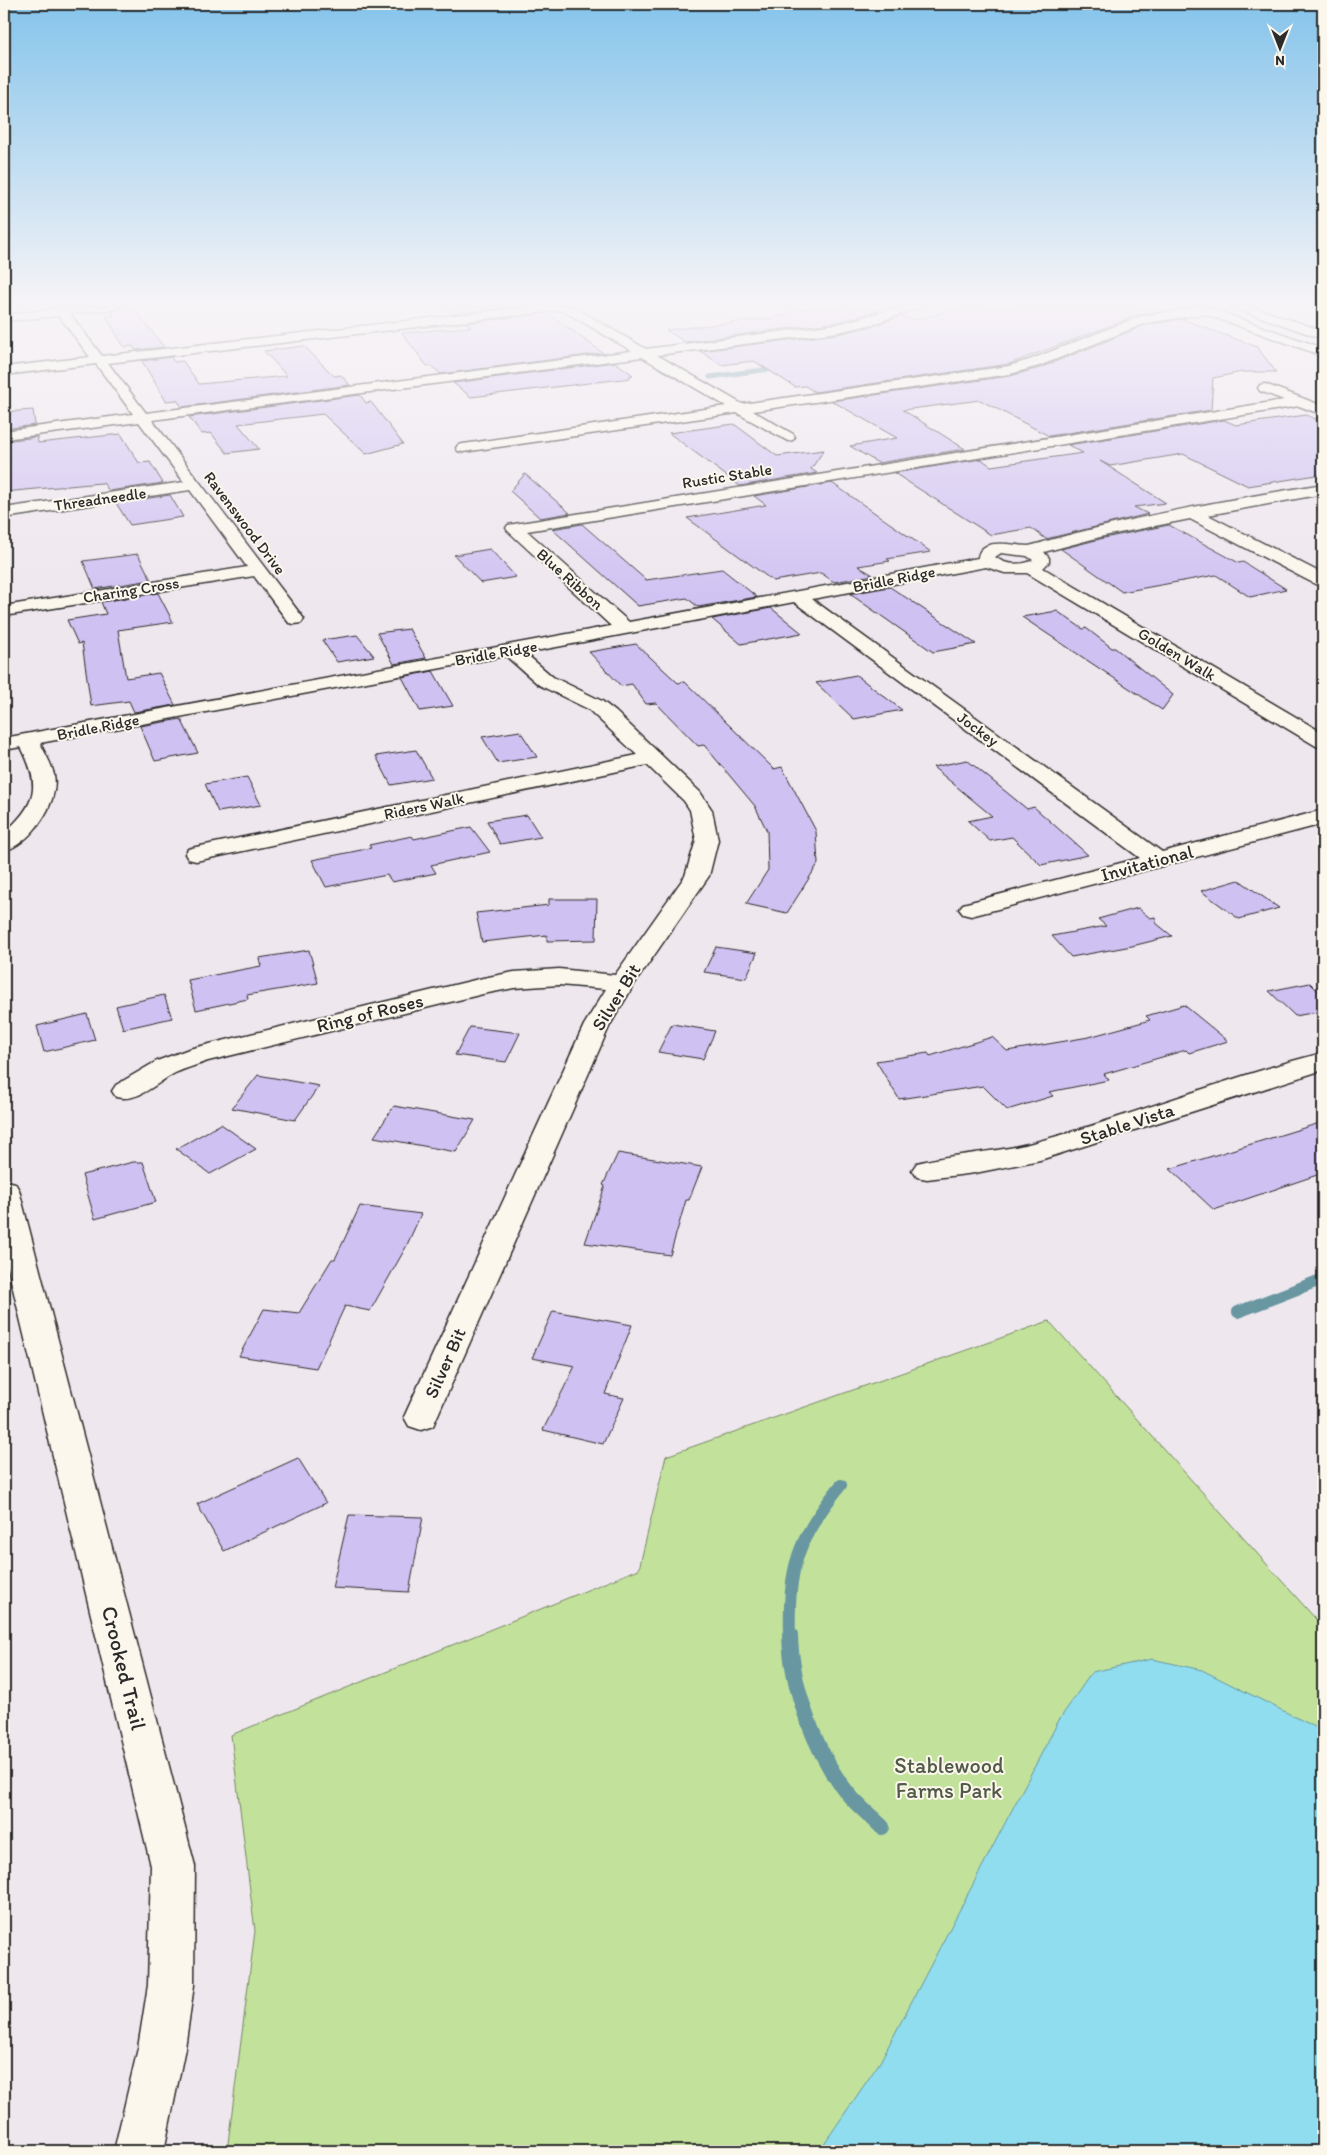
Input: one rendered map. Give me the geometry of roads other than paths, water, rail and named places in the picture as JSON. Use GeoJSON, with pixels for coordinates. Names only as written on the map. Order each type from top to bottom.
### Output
{"type":"FeatureCollection","features":[{"type":"Feature","properties":{"kind":"street","name":"Ravenswood Drive"},"geometry":{"type":"LineString","coordinates":[[133,407],[295,619]]}},
{"type":"Feature","properties":{"kind":"street"},"geometry":{"type":"LineString","coordinates":[[4,435],[223,407]]}},
{"type":"Feature","properties":{"kind":"street"},"geometry":{"type":"LineString","coordinates":[[732,407],[788,437]]}},
{"type":"Feature","properties":{"kind":"street"},"geometry":{"type":"LineString","coordinates":[[463,448],[753,407]]}},
{"type":"Feature","properties":{"kind":"street","name":"Rustic Stable"},"geometry":{"type":"LineString","coordinates":[[514,528],[1272,407]]}},
{"type":"Feature","properties":{"kind":"street","name":"Threadneedle"},"geometry":{"type":"LineString","coordinates":[[4,513],[195,486]]}},
{"type":"Feature","properties":{"kind":"street","name":"Bridle Ridge"},"geometry":{"type":"LineString","coordinates":[[4,744],[988,561],[1007,568],[1084,536],[1323,489]]}},
{"type":"Feature","properties":{"kind":"street"},"geometry":{"type":"LineString","coordinates":[[1193,514],[1323,581]]}},
{"type":"Feature","properties":{"kind":"street","name":"Blue Ribbon"},"geometry":{"type":"LineString","coordinates":[[514,528],[625,629]]}},
{"type":"Feature","properties":{"kind":"street","name":"Golden Walk"},"geometry":{"type":"LineString","coordinates":[[1030,559],[1323,742]]}},
{"type":"Feature","properties":{"kind":"street","name":"Charing Cross"},"geometry":{"type":"LineString","coordinates":[[4,611],[259,570]]}},
{"type":"Feature","properties":{"kind":"street","name":"Jockey"},"geometry":{"type":"LineString","coordinates":[[798,597],[1158,860]]}},
{"type":"Feature","properties":{"kind":"street","name":"Silver Bit"},"geometry":{"type":"LineString","coordinates":[[421,1417],[597,1025],[622,983],[697,876],[707,840],[701,810],[692,797],[609,716],[595,705],[546,681],[510,650]]}},
{"type":"Feature","properties":{"kind":"street"},"geometry":{"type":"LineString","coordinates":[[4,844],[21,831],[42,799],[44,774],[28,740]]}},
{"type":"Feature","properties":{"kind":"street","name":"Riders Walk"},"geometry":{"type":"LineString","coordinates":[[196,854],[651,758]]}},
{"type":"Feature","properties":{"kind":"street","name":"Invitational"},"geometry":{"type":"LineString","coordinates":[[971,909],[1323,817]]}},
{"type":"Feature","properties":{"kind":"street","name":"Ring of Roses"},"geometry":{"type":"LineString","coordinates":[[126,1091],[167,1067],[199,1055],[483,986],[540,977],[586,978],[622,983]]}},
{"type":"Feature","properties":{"kind":"street","name":"Stable Vista"},"geometry":{"type":"LineString","coordinates":[[927,1170],[983,1163],[1040,1152],[1323,1061]]}},
{"type":"Feature","properties":{"kind":"street","name":"Crooked Trail"},"geometry":{"type":"LineString","coordinates":[[4,1190],[173,1866],[174,1927],[171,1987],[157,2070],[139,2151]]}},
{"type":"Feature","properties":{"kind":"water"},"geometry":{"type":"Polygon","coordinates":[[[1152,1659],[1202,1670],[1323,1731],[1323,2138],[1313,2151],[819,2151],[880,2062],[1059,1720],[1092,1672],[1152,1659]]]}},
{"type":"Feature","properties":{"kind":"waterway"},"geometry":{"type":"LineString","coordinates":[[1238,1312],[1323,1279]]}},
{"type":"Feature","properties":{"kind":"waterway"},"geometry":{"type":"LineString","coordinates":[[790,1635],[791,1591],[798,1555],[814,1522],[841,1485]]}},
{"type":"Feature","properties":{"kind":"waterway"},"geometry":{"type":"LineString","coordinates":[[790,1635],[791,1655],[800,1698],[816,1741],[837,1779],[849,1795],[882,1827]]}},
{"type":"Feature","properties":{"kind":"park label","name":"Stablewood Farms Park"},"geometry":{"type":"Point","coordinates":[949,1778]}}]}
